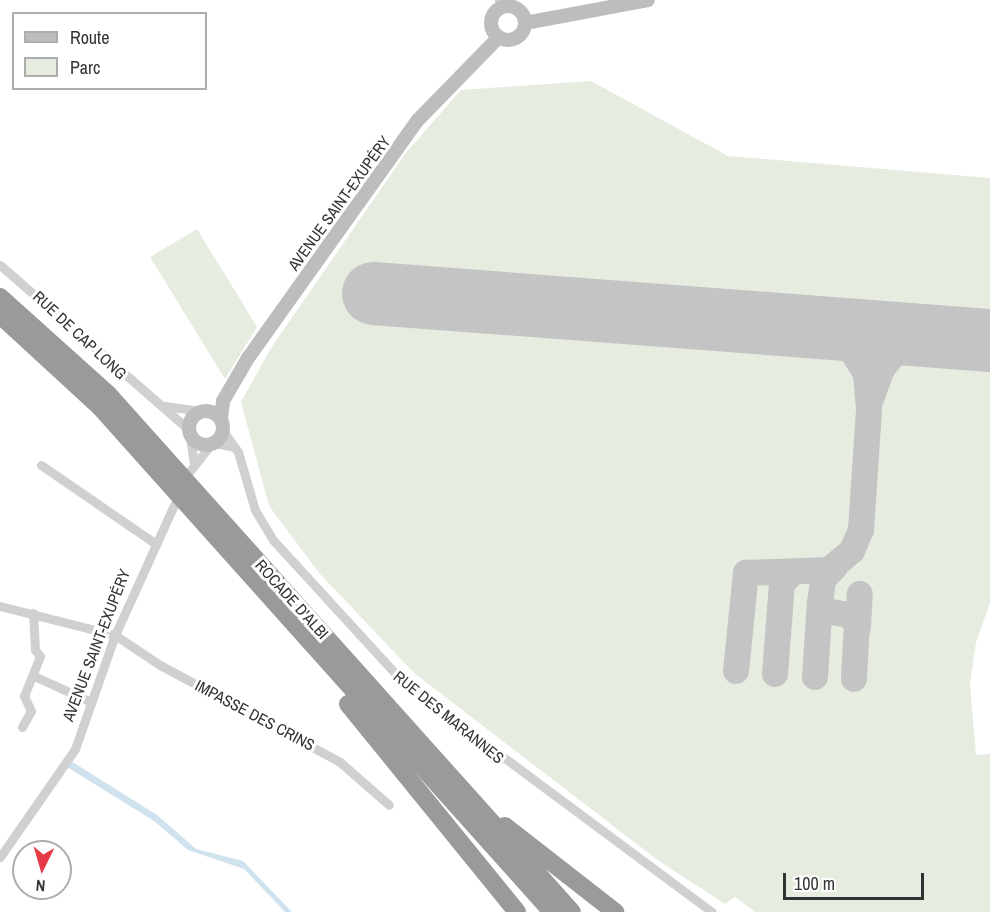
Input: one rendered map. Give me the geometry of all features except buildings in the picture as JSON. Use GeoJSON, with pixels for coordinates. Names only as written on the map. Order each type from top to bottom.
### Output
{"type":"FeatureCollection","features":[{"type":"Feature","properties":{"kind":"highway","name":"ROCADE D'ALBI"},"geometry":{"type":"LineString","coordinates":[[0,297],[108,394],[572,912]]}},
{"type":"Feature","properties":{"kind":"highway","name":"ROCADE D'ALBI"},"geometry":{"type":"LineString","coordinates":[[0,315],[100,407],[552,912]]}},
{"type":"Feature","properties":{"kind":"highway"},"geometry":{"type":"LineString","coordinates":[[289,620],[296,640],[517,912]]}},
{"type":"Feature","properties":{"kind":"highway"},"geometry":{"type":"LineString","coordinates":[[451,779],[536,855],[615,912]]}},
{"type":"Feature","properties":{"kind":"street","name":"AVENUE SAINT-EXUPÉRY"},"geometry":{"type":"LineString","coordinates":[[204,411],[223,401],[418,120],[500,37],[516,38],[525,24],[648,0]]}},
{"type":"Feature","properties":{"kind":"street"},"geometry":{"type":"LineString","coordinates":[[500,37],[492,19],[500,4],[515,7],[525,24]]}},
{"type":"Feature","properties":{"kind":"street","name":"RUE DE CAP LONG"},"geometry":{"type":"LineString","coordinates":[[0,265],[190,433]]}},
{"type":"Feature","properties":{"kind":"street","name":"AVENUE SAINT-EXUPÉRY"},"geometry":{"type":"LineString","coordinates":[[222,425],[223,401]]}},
{"type":"Feature","properties":{"kind":"street"},"geometry":{"type":"LineString","coordinates":[[160,405],[204,411],[222,425],[212,444],[192,467],[190,433],[204,411]]}},
{"type":"Feature","properties":{"kind":"street","name":"RUE DES MARANNES"},"geometry":{"type":"LineString","coordinates":[[222,425],[234,447],[255,510],[273,540],[405,684],[703,910],[712,912]]}},
{"type":"Feature","properties":{"kind":"street"},"geometry":{"type":"LineString","coordinates":[[190,433],[212,444],[234,447]]}},
{"type":"Feature","properties":{"kind":"street"},"geometry":{"type":"LineString","coordinates":[[41,465],[156,544]]}},
{"type":"Feature","properties":{"kind":"street","name":"AVENUE SAINT-EXUPÉRY"},"geometry":{"type":"LineString","coordinates":[[0,857],[63,765],[91,702],[115,634],[174,505]]}},
{"type":"Feature","properties":{"kind":"street"},"geometry":{"type":"LineString","coordinates":[[0,606],[115,634]]}},
{"type":"Feature","properties":{"kind":"street"},"geometry":{"type":"LineString","coordinates":[[22,727],[31,711],[24,696],[34,676],[40,656],[34,650],[33,613]]}},
{"type":"Feature","properties":{"kind":"street","name":"IMPASSE DES CRINS"},"geometry":{"type":"LineString","coordinates":[[115,634],[160,665],[331,756],[389,805]]}},
{"type":"Feature","properties":{"kind":"street"},"geometry":{"type":"LineString","coordinates":[[34,676],[91,702]]}},
{"type":"Feature","properties":{"kind":"green space"},"geometry":{"type":"Polygon","coordinates":[[[591,81],[728,156],[990,178],[990,603],[976,642],[970,684],[976,755],[990,754],[990,912],[755,912],[735,897],[725,904],[659,861],[414,673],[320,574],[269,506],[241,402],[271,348],[405,154],[461,90],[591,81]]]}},
{"type":"Feature","properties":{"kind":"green space"},"geometry":{"type":"Polygon","coordinates":[[[197,229],[257,327],[225,379],[150,257],[197,229]]]}},
{"type":"Feature","properties":{"kind":"water"},"geometry":{"type":"Polygon","coordinates":[[[71,761],[157,815],[196,849],[243,861],[292,912],[285,912],[244,869],[188,850],[154,821],[67,767],[71,761]]]}},
{"type":"Feature","properties":{"kind":"taxiway"},"geometry":{"type":"LineString","coordinates":[[736,671],[746,573],[829,570],[852,551],[861,530],[869,408],[866,374],[844,338],[807,327]]}},
{"type":"Feature","properties":{"kind":"taxiway"},"geometry":{"type":"LineString","coordinates":[[871,399],[882,369],[895,353],[933,336]]}},
{"type":"Feature","properties":{"kind":"taxiway"},"geometry":{"type":"LineString","coordinates":[[835,567],[823,580],[820,603],[826,611],[848,615],[857,623],[854,679]]}},
{"type":"Feature","properties":{"kind":"taxiway"},"geometry":{"type":"LineString","coordinates":[[775,674],[782,584],[793,572]]}},
{"type":"Feature","properties":{"kind":"taxiway"},"geometry":{"type":"LineString","coordinates":[[858,627],[860,594]]}},
{"type":"Feature","properties":{"kind":"taxiway"},"geometry":{"type":"LineString","coordinates":[[815,677],[820,601]]}},
{"type":"Feature","properties":{"kind":"runway"},"geometry":{"type":"LineString","coordinates":[[373,293],[990,340]]}}]}
